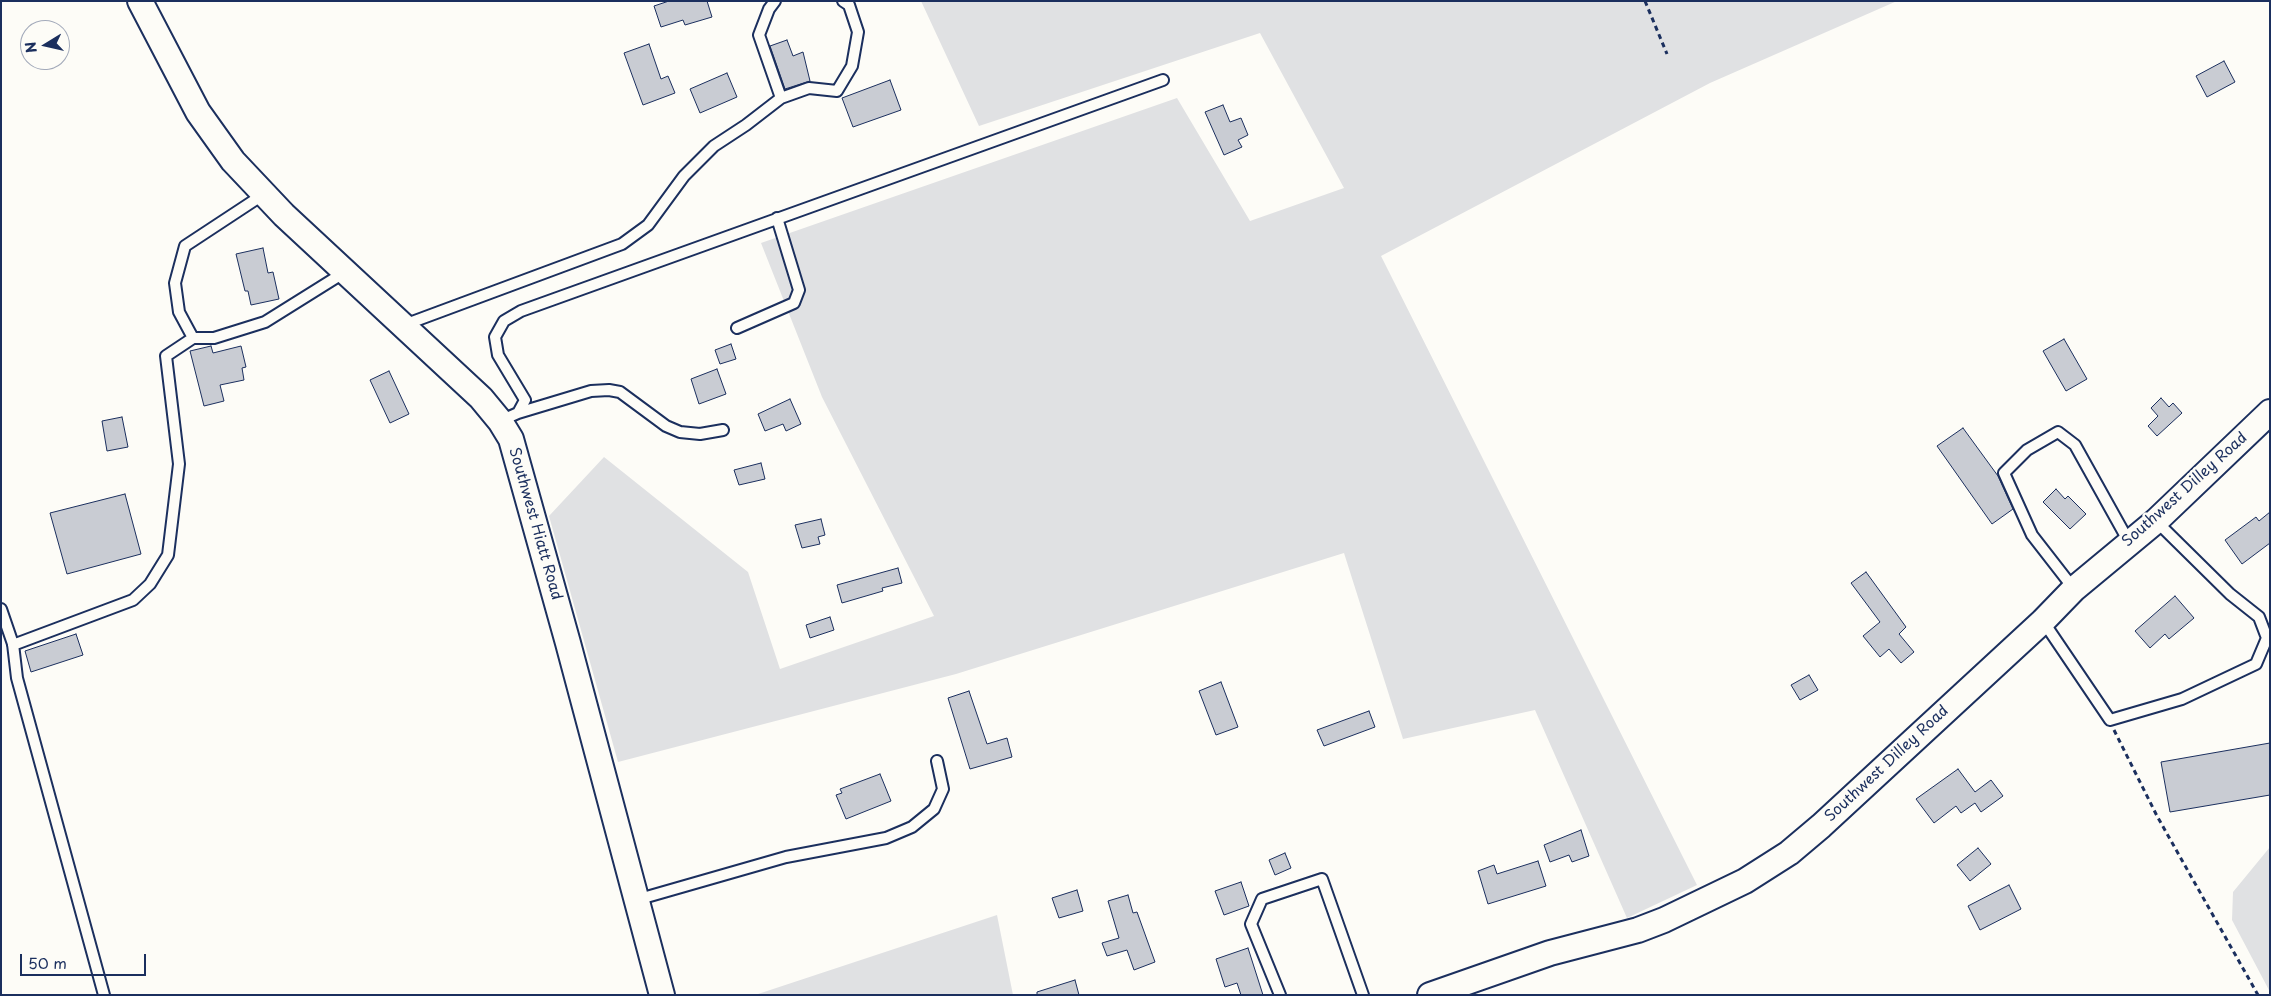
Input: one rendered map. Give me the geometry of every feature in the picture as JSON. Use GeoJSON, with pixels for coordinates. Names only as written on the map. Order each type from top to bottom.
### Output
{"type":"FeatureCollection","features":[{"type":"Feature","properties":{"kind":"street","name":"Southwest Hiatt Road"},"geometry":{"type":"LineString","coordinates":[[140,1],[198,112],[233,161],[265,194],[481,398],[509,417],[511,439],[519,462],[662,995]]}},
{"type":"Feature","properties":{"kind":"street","name":"Southwest Dilley Road"},"geometry":{"type":"LineString","coordinates":[[1430,995],[1550,953],[1638,930],[1702,903],[1745,881],[1789,852],[1821,826],[2043,621],[2074,588],[2156,521],[2270,412]]}},
{"type":"Feature","properties":{"kind":"lane"},"geometry":{"type":"LineString","coordinates":[[775,1],[769,9],[759,36],[781,98]]}},
{"type":"Feature","properties":{"kind":"lane"},"geometry":{"type":"LineString","coordinates":[[404,325],[622,244],[648,225],[684,176],[714,146],[746,125],[781,98],[809,88],[838,91],[852,66],[858,32],[849,5],[842,1]]}},
{"type":"Feature","properties":{"kind":"lane"},"geometry":{"type":"LineString","coordinates":[[509,417],[525,400],[498,354],[495,337],[504,321],[520,311],[578,288],[1163,80]]}},
{"type":"Feature","properties":{"kind":"lane"},"geometry":{"type":"LineString","coordinates":[[193,338],[179,312],[175,283],[185,246],[265,194]]}},
{"type":"Feature","properties":{"kind":"lane"},"geometry":{"type":"LineString","coordinates":[[737,328],[794,303],[800,290],[777,218]]}},
{"type":"Feature","properties":{"kind":"lane"},"geometry":{"type":"LineString","coordinates":[[13,645],[133,600],[150,584],[168,555],[179,464],[166,356],[193,338],[214,338],[265,322],[346,271]]}},
{"type":"Feature","properties":{"kind":"lane"},"geometry":{"type":"LineString","coordinates":[[509,417],[590,391],[609,390],[620,392],[666,426],[680,432],[700,434],[723,430]]}},
{"type":"Feature","properties":{"kind":"lane"},"geometry":{"type":"LineString","coordinates":[[2074,588],[2032,535],[2004,473],[2028,450],[2058,432],[2075,445],[2129,542]]}},
{"type":"Feature","properties":{"kind":"lane"},"geometry":{"type":"LineString","coordinates":[[2043,621],[2110,720],[2182,700],[2256,664],[2268,638],[2259,617],[2230,594],[2156,521]]}},
{"type":"Feature","properties":{"kind":"lane"},"geometry":{"type":"LineString","coordinates":[[1,609],[13,645],[17,678],[104,995]]}},
{"type":"Feature","properties":{"kind":"lane"},"geometry":{"type":"LineString","coordinates":[[636,900],[786,857],[886,838],[912,827],[934,809],[943,789],[937,761]]}},
{"type":"Feature","properties":{"kind":"lane"},"geometry":{"type":"LineString","coordinates":[[1280,995],[1252,924],[1262,899],[1322,879],[1363,995]]}},
{"type":"Feature","properties":{"kind":"path"},"geometry":{"type":"LineString","coordinates":[[1645,1],[1668,54]]}},
{"type":"Feature","properties":{"kind":"path"},"geometry":{"type":"LineString","coordinates":[[2110,720],[2157,816],[2258,995]]}},
{"type":"Feature","properties":{"kind":"shaded area"},"geometry":{"type":"Polygon","coordinates":[[[921,1],[1897,1],[1710,83],[1381,256],[1697,885],[1627,918],[1535,710],[1403,739],[1344,553],[956,674],[618,762],[549,516],[604,457],[748,572],[780,669],[934,616],[822,397],[761,243],[1177,98],[1250,221],[1344,188],[1260,33],[979,126],[921,1]]]}},
{"type":"Feature","properties":{"kind":"shaded area"},"geometry":{"type":"Polygon","coordinates":[[[2270,847],[2270,992],[2232,920],[2233,892],[2270,847]]]}},
{"type":"Feature","properties":{"kind":"shaded area"},"geometry":{"type":"Polygon","coordinates":[[[997,915],[1013,995],[755,995],[997,915]]]}},
{"type":"Feature","properties":{"kind":"building"},"geometry":{"type":"Polygon","coordinates":[[[669,1],[707,1],[712,17],[685,25],[683,20],[661,27],[654,6],[669,1]]]}},
{"type":"Feature","properties":{"kind":"building"},"geometry":{"type":"Polygon","coordinates":[[[787,40],[793,56],[803,52],[810,81],[785,89],[770,46],[787,40]]]}},
{"type":"Feature","properties":{"kind":"building"},"geometry":{"type":"Polygon","coordinates":[[[649,44],[661,79],[668,76],[675,93],[643,105],[624,53],[649,44]]]}},
{"type":"Feature","properties":{"kind":"building"},"geometry":{"type":"Polygon","coordinates":[[[2224,61],[2235,82],[2207,97],[2196,76],[2224,61]]]}},
{"type":"Feature","properties":{"kind":"building"},"geometry":{"type":"Polygon","coordinates":[[[727,73],[737,97],[700,113],[690,89],[727,73]]]}},
{"type":"Feature","properties":{"kind":"building"},"geometry":{"type":"Polygon","coordinates":[[[890,80],[901,110],[853,127],[842,98],[890,80]]]}},
{"type":"Feature","properties":{"kind":"building"},"geometry":{"type":"Polygon","coordinates":[[[1223,105],[1230,122],[1241,118],[1248,135],[1238,140],[1242,147],[1224,155],[1205,112],[1223,105]]]}},
{"type":"Feature","properties":{"kind":"building"},"geometry":{"type":"Polygon","coordinates":[[[263,248],[268,273],[273,272],[279,299],[251,305],[248,291],[245,291],[236,254],[263,248]]]}},
{"type":"Feature","properties":{"kind":"building"},"geometry":{"type":"Polygon","coordinates":[[[2064,339],[2087,379],[2066,391],[2043,351],[2064,339]]]}},
{"type":"Feature","properties":{"kind":"building"},"geometry":{"type":"Polygon","coordinates":[[[731,344],[736,359],[720,364],[715,350],[731,344]]]}},
{"type":"Feature","properties":{"kind":"building"},"geometry":{"type":"Polygon","coordinates":[[[211,346],[213,353],[241,346],[246,367],[242,368],[244,380],[220,385],[224,401],[204,406],[190,351],[211,346]]]}},
{"type":"Feature","properties":{"kind":"building"},"geometry":{"type":"Polygon","coordinates":[[[717,369],[726,394],[699,404],[691,379],[717,369]]]}},
{"type":"Feature","properties":{"kind":"building"},"geometry":{"type":"Polygon","coordinates":[[[389,371],[409,414],[390,423],[370,380],[389,371]]]}},
{"type":"Feature","properties":{"kind":"building"},"geometry":{"type":"Polygon","coordinates":[[[2161,398],[2169,407],[2173,403],[2182,413],[2157,436],[2148,426],[2158,416],[2151,408],[2161,398]]]}},
{"type":"Feature","properties":{"kind":"building"},"geometry":{"type":"Polygon","coordinates":[[[790,399],[801,424],[786,431],[783,424],[765,431],[758,414],[790,399]]]}},
{"type":"Feature","properties":{"kind":"building"},"geometry":{"type":"Polygon","coordinates":[[[122,417],[128,447],[107,451],[102,421],[122,417]]]}},
{"type":"Feature","properties":{"kind":"building"},"geometry":{"type":"Polygon","coordinates":[[[1963,428],[1998,476],[2013,509],[1992,524],[1937,446],[1963,428]]]}},
{"type":"Feature","properties":{"kind":"building"},"geometry":{"type":"Polygon","coordinates":[[[761,463],[765,479],[739,485],[734,470],[761,463]]]}},
{"type":"Feature","properties":{"kind":"building"},"geometry":{"type":"Polygon","coordinates":[[[2056,489],[2065,499],[2068,496],[2086,514],[2070,529],[2043,502],[2056,489]]]}},
{"type":"Feature","properties":{"kind":"building"},"geometry":{"type":"Polygon","coordinates":[[[125,494],[141,554],[67,574],[50,513],[125,494]]]}},
{"type":"Feature","properties":{"kind":"building"},"geometry":{"type":"Polygon","coordinates":[[[2270,512],[2270,543],[2242,564],[2225,540],[2256,517],[2259,521],[2270,512]]]}},
{"type":"Feature","properties":{"kind":"building"},"geometry":{"type":"Polygon","coordinates":[[[821,519],[825,535],[818,537],[820,544],[802,548],[795,525],[821,519]]]}},
{"type":"Feature","properties":{"kind":"building"},"geometry":{"type":"Polygon","coordinates":[[[898,568],[902,583],[882,588],[883,591],[842,603],[837,585],[898,568]]]}},
{"type":"Feature","properties":{"kind":"building"},"geometry":{"type":"Polygon","coordinates":[[[1866,572],[1906,627],[1899,634],[1914,652],[1901,663],[1889,649],[1880,657],[1863,636],[1880,622],[1851,583],[1866,572]]]}},
{"type":"Feature","properties":{"kind":"building"},"geometry":{"type":"Polygon","coordinates":[[[2175,596],[2194,618],[2169,639],[2165,634],[2150,648],[2135,631],[2175,596]]]}},
{"type":"Feature","properties":{"kind":"building"},"geometry":{"type":"Polygon","coordinates":[[[830,617],[834,630],[810,638],[806,625],[830,617]]]}},
{"type":"Feature","properties":{"kind":"building"},"geometry":{"type":"Polygon","coordinates":[[[76,634],[83,655],[31,672],[25,651],[76,634]]]}},
{"type":"Feature","properties":{"kind":"building"},"geometry":{"type":"Polygon","coordinates":[[[1809,675],[1818,690],[1800,700],[1791,685],[1809,675]]]}},
{"type":"Feature","properties":{"kind":"building"},"geometry":{"type":"Polygon","coordinates":[[[1221,682],[1238,727],[1216,735],[1199,691],[1221,682]]]}},
{"type":"Feature","properties":{"kind":"building"},"geometry":{"type":"Polygon","coordinates":[[[969,691],[987,744],[1007,738],[1012,757],[970,769],[948,698],[969,691]]]}},
{"type":"Feature","properties":{"kind":"building"},"geometry":{"type":"Polygon","coordinates":[[[1369,711],[1375,727],[1324,746],[1317,730],[1369,711]]]}},
{"type":"Feature","properties":{"kind":"building"},"geometry":{"type":"Polygon","coordinates":[[[2270,743],[2270,795],[2170,812],[2161,762],[2270,743]]]}},
{"type":"Feature","properties":{"kind":"building"},"geometry":{"type":"Polygon","coordinates":[[[1958,769],[1975,792],[1991,780],[2003,796],[1981,812],[1975,803],[1961,813],[1956,806],[1934,823],[1916,799],[1958,769]]]}},
{"type":"Feature","properties":{"kind":"building"},"geometry":{"type":"Polygon","coordinates":[[[880,774],[891,801],[846,819],[836,795],[842,793],[840,789],[880,774]]]}},
{"type":"Feature","properties":{"kind":"building"},"geometry":{"type":"Polygon","coordinates":[[[1581,830],[1589,856],[1572,862],[1569,855],[1550,862],[1544,845],[1581,830]]]}},
{"type":"Feature","properties":{"kind":"building"},"geometry":{"type":"Polygon","coordinates":[[[1978,848],[1991,864],[1970,881],[1957,865],[1978,848]]]}},
{"type":"Feature","properties":{"kind":"building"},"geometry":{"type":"Polygon","coordinates":[[[1285,853],[1291,868],[1275,875],[1269,860],[1285,853]]]}},
{"type":"Feature","properties":{"kind":"building"},"geometry":{"type":"Polygon","coordinates":[[[1538,861],[1546,886],[1488,904],[1478,871],[1494,865],[1497,874],[1538,861]]]}},
{"type":"Feature","properties":{"kind":"building"},"geometry":{"type":"Polygon","coordinates":[[[1241,882],[1249,906],[1224,915],[1215,891],[1241,882]]]}},
{"type":"Feature","properties":{"kind":"building"},"geometry":{"type":"Polygon","coordinates":[[[2009,885],[2021,909],[1980,930],[1968,906],[2009,885]]]}},
{"type":"Feature","properties":{"kind":"building"},"geometry":{"type":"Polygon","coordinates":[[[1077,890],[1083,911],[1059,918],[1052,898],[1077,890]]]}},
{"type":"Feature","properties":{"kind":"building"},"geometry":{"type":"Polygon","coordinates":[[[1128,895],[1133,913],[1137,912],[1155,962],[1134,970],[1127,950],[1107,956],[1102,943],[1119,938],[1108,901],[1128,895]]]}},
{"type":"Feature","properties":{"kind":"building"},"geometry":{"type":"Polygon","coordinates":[[[1248,948],[1263,995],[1241,995],[1237,983],[1225,987],[1216,959],[1248,948]]]}},
{"type":"Feature","properties":{"kind":"building"},"geometry":{"type":"Polygon","coordinates":[[[1075,980],[1079,995],[1037,995],[1037,992],[1075,980]]]}}]}
